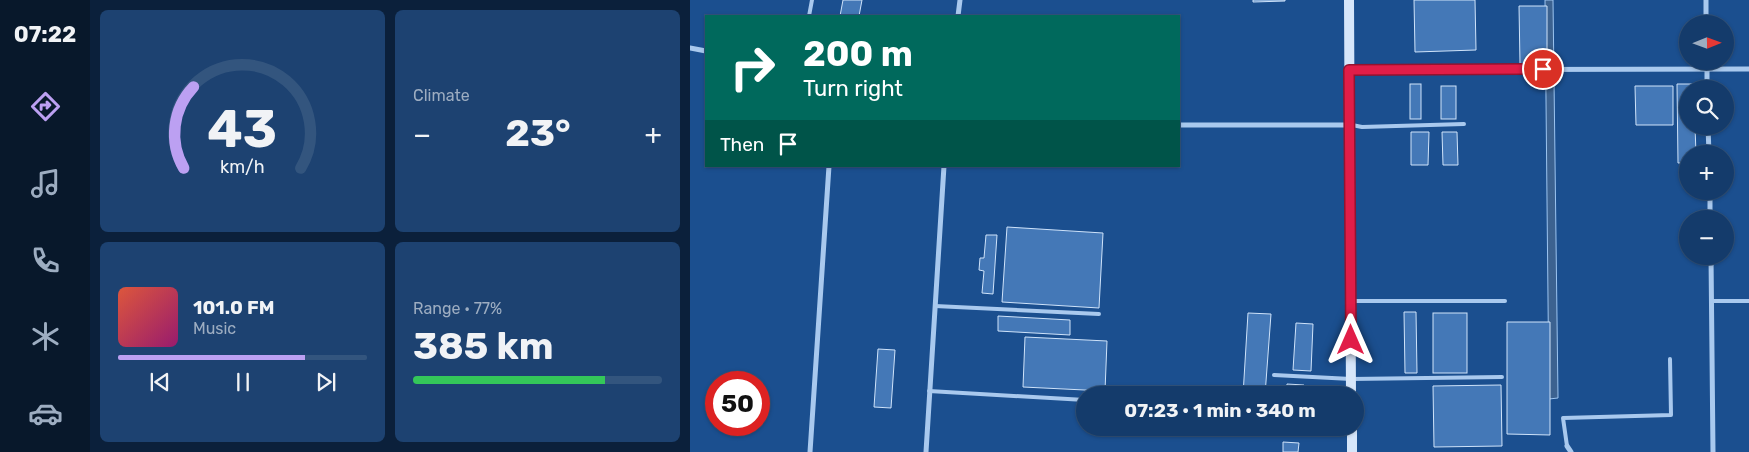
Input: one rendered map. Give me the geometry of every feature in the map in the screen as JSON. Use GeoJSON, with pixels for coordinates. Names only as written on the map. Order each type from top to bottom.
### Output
{"type":"FeatureCollection","features":[{"type":"Feature","properties":{"kind":"main road"},"geometry":{"type":"LineString","coordinates":[[1349,0],[1351,386]]}},
{"type":"Feature","properties":{"kind":"main road"},"geometry":{"type":"LineString","coordinates":[[1352,436],[1352,452]]}},
{"type":"Feature","properties":{"kind":"street"},"geometry":{"type":"LineString","coordinates":[[958,15],[960,0]]}},
{"type":"Feature","properties":{"kind":"street"},"geometry":{"type":"LineString","coordinates":[[1706,0],[1706,15]]}},
{"type":"Feature","properties":{"kind":"street"},"geometry":{"type":"LineString","coordinates":[[690,48],[705,51]]}},
{"type":"Feature","properties":{"kind":"street"},"geometry":{"type":"LineString","coordinates":[[1349,70],[1679,69]]}},
{"type":"Feature","properties":{"kind":"street"},"geometry":{"type":"LineString","coordinates":[[1734,69],[1749,69]]}},
{"type":"Feature","properties":{"kind":"street"},"geometry":{"type":"LineString","coordinates":[[1180,125],[1349,125]]}},
{"type":"Feature","properties":{"kind":"street"},"geometry":{"type":"LineString","coordinates":[[810,452],[829,167]]}},
{"type":"Feature","properties":{"kind":"street"},"geometry":{"type":"LineString","coordinates":[[926,452],[944,167]]}},
{"type":"Feature","properties":{"kind":"street"},"geometry":{"type":"LineString","coordinates":[[1711,265],[1713,452]]}},
{"type":"Feature","properties":{"kind":"street"},"geometry":{"type":"LineString","coordinates":[[1567,446],[1571,452]]}},
{"type":"Feature","properties":{"kind":"lane"},"geometry":{"type":"LineString","coordinates":[[809,15],[812,0]]}},
{"type":"Feature","properties":{"kind":"lane"},"geometry":{"type":"LineString","coordinates":[[1349,125],[1362,127],[1464,124]]}},
{"type":"Feature","properties":{"kind":"lane"},"geometry":{"type":"LineString","coordinates":[[1350,301],[1505,301]]}},
{"type":"Feature","properties":{"kind":"lane"},"geometry":{"type":"LineString","coordinates":[[1712,301],[1749,301]]}},
{"type":"Feature","properties":{"kind":"lane"},"geometry":{"type":"LineString","coordinates":[[935,306],[1098,314]]}},
{"type":"Feature","properties":{"kind":"lane"},"geometry":{"type":"LineString","coordinates":[[1567,446],[1563,418],[1672,415],[1670,359]]}},
{"type":"Feature","properties":{"kind":"lane"},"geometry":{"type":"LineString","coordinates":[[1274,375],[1351,378],[1502,377]]}},
{"type":"Feature","properties":{"kind":"lane"},"geometry":{"type":"LineString","coordinates":[[929,391],[1076,399]]}},
{"type":"Feature","properties":{"kind":"water"},"geometry":{"type":"Polygon","coordinates":[[[1545,0],[1553,0],[1558,398],[1549,399],[1545,0]]]}},
{"type":"Feature","properties":{"kind":"building"},"geometry":{"type":"Polygon","coordinates":[[[843,0],[862,0],[859,15],[840,15],[843,0]]]}},
{"type":"Feature","properties":{"kind":"building"},"geometry":{"type":"Polygon","coordinates":[[[1253,0],[1285,0],[1285,1],[1253,2],[1253,0]]]}},
{"type":"Feature","properties":{"kind":"building"},"geometry":{"type":"Polygon","coordinates":[[[1414,0],[1475,0],[1476,50],[1415,52],[1414,0]]]}},
{"type":"Feature","properties":{"kind":"building"},"geometry":{"type":"Polygon","coordinates":[[[1519,6],[1547,6],[1547,64],[1520,64],[1519,6]]]}},
{"type":"Feature","properties":{"kind":"building"},"geometry":{"type":"Polygon","coordinates":[[[1410,84],[1421,84],[1421,119],[1410,119],[1410,84]]]}},
{"type":"Feature","properties":{"kind":"building"},"geometry":{"type":"Polygon","coordinates":[[[1677,84],[1679,84],[1679,135],[1695,135],[1696,145],[1679,145],[1678,163],[1677,84]]]}},
{"type":"Feature","properties":{"kind":"building"},"geometry":{"type":"Polygon","coordinates":[[[1441,86],[1456,86],[1456,119],[1441,119],[1441,86]]]}},
{"type":"Feature","properties":{"kind":"building"},"geometry":{"type":"Polygon","coordinates":[[[1635,86],[1673,86],[1673,125],[1636,125],[1635,86]]]}},
{"type":"Feature","properties":{"kind":"building"},"geometry":{"type":"Polygon","coordinates":[[[1411,132],[1429,132],[1428,165],[1411,165],[1411,132]]]}},
{"type":"Feature","properties":{"kind":"building"},"geometry":{"type":"Polygon","coordinates":[[[1442,132],[1457,132],[1458,165],[1443,165],[1442,132]]]}},
{"type":"Feature","properties":{"kind":"building"},"geometry":{"type":"Polygon","coordinates":[[[1007,227],[1103,233],[1099,308],[1002,302],[1007,227]]]}},
{"type":"Feature","properties":{"kind":"building"},"geometry":{"type":"Polygon","coordinates":[[[986,235],[997,235],[993,294],[982,293],[984,271],[979,270],[980,258],[984,258],[986,235]]]}},
{"type":"Feature","properties":{"kind":"building"},"geometry":{"type":"Polygon","coordinates":[[[1404,312],[1416,312],[1417,373],[1405,373],[1404,312]]]}},
{"type":"Feature","properties":{"kind":"building"},"geometry":{"type":"Polygon","coordinates":[[[1248,313],[1271,314],[1266,386],[1244,386],[1248,313]]]}},
{"type":"Feature","properties":{"kind":"building"},"geometry":{"type":"Polygon","coordinates":[[[1433,313],[1467,313],[1467,373],[1433,373],[1433,313]]]}},
{"type":"Feature","properties":{"kind":"building"},"geometry":{"type":"Polygon","coordinates":[[[998,316],[1070,320],[1070,335],[998,331],[998,316]]]}},
{"type":"Feature","properties":{"kind":"building"},"geometry":{"type":"Polygon","coordinates":[[[1507,322],[1550,322],[1550,435],[1507,434],[1507,322]]]}},
{"type":"Feature","properties":{"kind":"building"},"geometry":{"type":"Polygon","coordinates":[[[1296,323],[1313,324],[1311,371],[1293,370],[1296,323]]]}},
{"type":"Feature","properties":{"kind":"building"},"geometry":{"type":"Polygon","coordinates":[[[1025,337],[1107,341],[1105,386],[1076,386],[1076,390],[1023,387],[1025,337]]]}},
{"type":"Feature","properties":{"kind":"building"},"geometry":{"type":"Polygon","coordinates":[[[878,349],[895,350],[891,408],[874,407],[878,349]]]}},
{"type":"Feature","properties":{"kind":"building"},"geometry":{"type":"Polygon","coordinates":[[[1287,384],[1304,385],[1304,386],[1287,386],[1287,384]]]}},
{"type":"Feature","properties":{"kind":"building"},"geometry":{"type":"Polygon","coordinates":[[[1501,385],[1502,446],[1434,447],[1433,386],[1501,385]]]}},
{"type":"Feature","properties":{"kind":"building"},"geometry":{"type":"Polygon","coordinates":[[[1283,442],[1299,443],[1298,452],[1283,452],[1283,442]]]}},
{"type":"Feature","properties":{"kind":"route"},"geometry":{"type":"LineString","coordinates":[[1351,340],[1349,70],[1543,69]]}}]}
